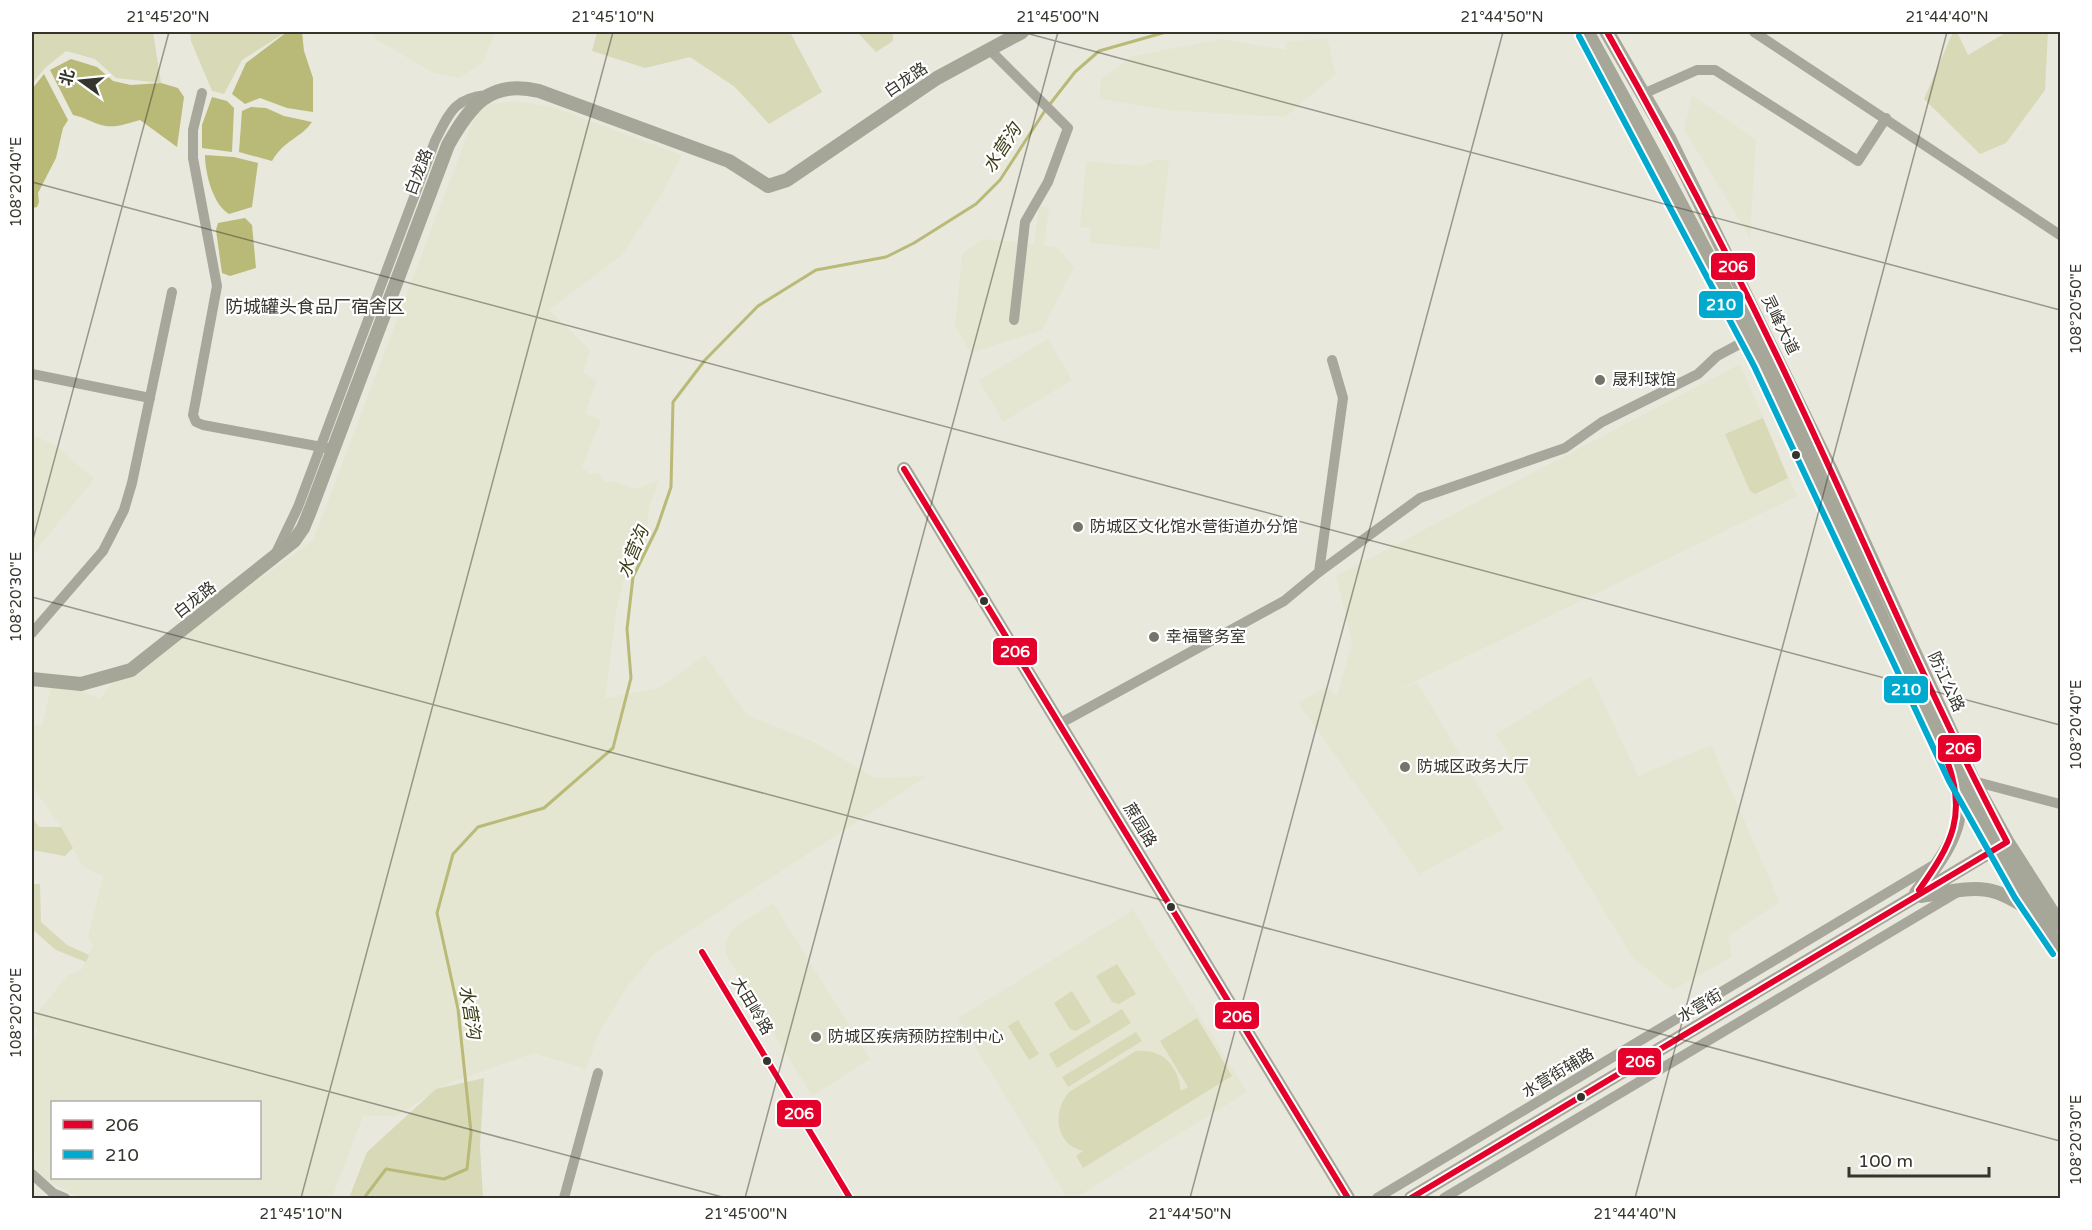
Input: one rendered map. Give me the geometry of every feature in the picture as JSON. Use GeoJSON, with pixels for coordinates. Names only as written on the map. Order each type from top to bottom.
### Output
{"type":"FeatureCollection","features":[{"type":"Feature","properties":{"kind":"main road","name":"灵峰大道"},"geometry":{"type":"LineString","coordinates":[[1587,32],[1652,149],[1871,578]]}},
{"type":"Feature","properties":{"kind":"main road","name":"灵峰大道"},"geometry":{"type":"LineString","coordinates":[[1607,32],[1670,140],[1824,456],[1871,578]]}},
{"type":"Feature","properties":{"kind":"main road","name":"防江公路"},"geometry":{"type":"LineString","coordinates":[[1871,578],[1951,768],[2001,845],[2061,925]]}},
{"type":"Feature","properties":{"kind":"main road","name":"防江公路"},"geometry":{"type":"LineString","coordinates":[[1871,578],[1973,781],[2001,845],[2036,915],[2061,949]]}},
{"type":"Feature","properties":{"kind":"street","name":"白龙路"},"geometry":{"type":"LineString","coordinates":[[32,680],[81,684],[131,670],[272,561],[303,528],[327,448],[448,145],[466,114],[487,96],[512,88],[539,91],[729,161],[768,186],[787,180],[937,78],[1022,32]]}},
{"type":"Feature","properties":{"kind":"street"},"geometry":{"type":"LineString","coordinates":[[1754,32],[2061,235]]}},
{"type":"Feature","properties":{"kind":"street"},"geometry":{"type":"LineString","coordinates":[[989,49],[1035,98],[1068,128],[1048,182],[1025,222],[1014,320]]}},
{"type":"Feature","properties":{"kind":"street"},"geometry":{"type":"LineString","coordinates":[[1643,94],[1697,70],[1715,70],[1858,161],[1886,118]]}},
{"type":"Feature","properties":{"kind":"street"},"geometry":{"type":"LineString","coordinates":[[202,93],[194,130],[193,158],[217,286],[193,415],[196,422],[203,425],[327,448]]}},
{"type":"Feature","properties":{"kind":"street"},"geometry":{"type":"LineString","coordinates":[[32,633],[103,551],[114,531],[132,483],[172,292]]}},
{"type":"Feature","properties":{"kind":"street"},"geometry":{"type":"LineString","coordinates":[[1059,724],[1284,602],[1319,572],[1420,498],[1564,448],[1602,422],[1698,374],[1717,356],[1749,339]]}},
{"type":"Feature","properties":{"kind":"street"},"geometry":{"type":"LineString","coordinates":[[1319,572],[1343,398],[1332,360]]}},
{"type":"Feature","properties":{"kind":"street"},"geometry":{"type":"LineString","coordinates":[[32,374],[150,398]]}},
{"type":"Feature","properties":{"kind":"street","name":"蔗园路"},"geometry":{"type":"LineString","coordinates":[[904,469],[1348,1198]]}},
{"type":"Feature","properties":{"kind":"street"},"geometry":{"type":"LineString","coordinates":[[1914,898],[1939,862],[1957,823],[1959,802],[1951,768]]}},
{"type":"Feature","properties":{"kind":"street"},"geometry":{"type":"LineString","coordinates":[[1973,781],[2061,804]]}},
{"type":"Feature","properties":{"kind":"street","name":"水营街"},"geometry":{"type":"LineString","coordinates":[[1410,1198],[2001,845]]}},
{"type":"Feature","properties":{"kind":"street","name":"水营街辅路"},"geometry":{"type":"LineString","coordinates":[[1377,1198],[1939,862]]}},
{"type":"Feature","properties":{"kind":"street"},"geometry":{"type":"LineString","coordinates":[[1914,898],[1976,888],[1994,890],[2013,898],[2036,915]]}},
{"type":"Feature","properties":{"kind":"street"},"geometry":{"type":"LineString","coordinates":[[1444,1198],[1959,891]]}},
{"type":"Feature","properties":{"kind":"street","name":"大田岭路"},"geometry":{"type":"LineString","coordinates":[[702,952],[850,1198]]}},
{"type":"Feature","properties":{"kind":"street"},"geometry":{"type":"LineString","coordinates":[[564,1198],[598,1073]]}},
{"type":"Feature","properties":{"kind":"street"},"geometry":{"type":"LineString","coordinates":[[32,1174],[53,1193],[65,1198]]}},
{"type":"Feature","properties":{"kind":"shaded area"},"geometry":{"type":"Polygon","coordinates":[[[32,32],[153,32],[161,83],[116,78],[95,59],[66,51],[45,68],[32,84],[32,32]]]}},
{"type":"Feature","properties":{"kind":"shaded area"},"geometry":{"type":"Polygon","coordinates":[[[190,32],[286,32],[242,60],[224,94],[212,91],[191,41],[190,32]]]}},
{"type":"Feature","properties":{"kind":"shaded area"},"geometry":{"type":"Polygon","coordinates":[[[287,32],[302,32],[304,51],[313,78],[313,112],[287,108],[260,98],[245,104],[232,94],[246,63],[287,32]]]}},
{"type":"Feature","properties":{"kind":"shaded area"},"geometry":{"type":"Polygon","coordinates":[[[372,32],[495,32],[483,62],[459,78],[434,73],[377,40],[372,32]]]}},
{"type":"Feature","properties":{"kind":"shaded area"},"geometry":{"type":"Polygon","coordinates":[[[597,32],[794,32],[791,34],[822,92],[769,124],[735,87],[690,57],[645,68],[592,51],[597,32]]]}},
{"type":"Feature","properties":{"kind":"shaded area"},"geometry":{"type":"Polygon","coordinates":[[[857,32],[893,32],[893,41],[876,52],[857,32]]]}},
{"type":"Feature","properties":{"kind":"shaded area"},"geometry":{"type":"Polygon","coordinates":[[[1953,32],[1957,32],[1968,55],[2007,32],[2048,32],[2045,90],[2006,143],[1980,154],[1924,99],[1953,32]]]}},
{"type":"Feature","properties":{"kind":"shaded area"},"geometry":{"type":"Polygon","coordinates":[[[1327,38],[1336,74],[1285,117],[1167,110],[1099,99],[1101,79],[1133,56],[1221,39],[1286,50],[1286,42],[1327,38]]]}},
{"type":"Feature","properties":{"kind":"shaded area"},"geometry":{"type":"Polygon","coordinates":[[[71,59],[97,67],[113,81],[131,85],[161,83],[178,88],[184,97],[177,147],[140,120],[106,126],[73,115],[50,70],[71,59]]]}},
{"type":"Feature","properties":{"kind":"shaded area"},"geometry":{"type":"Polygon","coordinates":[[[44,74],[68,120],[63,128],[56,158],[38,193],[37,207],[32,208],[32,89],[44,74]]]}},
{"type":"Feature","properties":{"kind":"shaded area"},"geometry":{"type":"Polygon","coordinates":[[[1692,95],[1756,140],[1750,237],[1684,129],[1692,95]]]}},
{"type":"Feature","properties":{"kind":"shaded area"},"geometry":{"type":"Polygon","coordinates":[[[212,97],[227,101],[234,108],[232,152],[202,148],[202,125],[212,97]]]}},
{"type":"Feature","properties":{"kind":"shaded area"},"geometry":{"type":"Polygon","coordinates":[[[517,101],[552,107],[682,155],[660,197],[622,255],[549,310],[590,350],[583,373],[597,381],[585,414],[601,420],[582,467],[590,474],[599,474],[606,482],[616,482],[636,489],[659,480],[649,507],[647,532],[628,563],[617,607],[605,698],[659,688],[705,655],[747,715],[812,741],[875,778],[927,776],[654,954],[626,988],[599,1033],[586,1069],[534,1053],[447,1084],[396,1116],[363,1116],[332,1198],[80,1198],[50,1182],[32,1167],[37,1153],[32,1151],[32,1041],[38,1029],[32,1024],[32,1019],[67,976],[82,969],[93,945],[88,937],[103,877],[83,866],[61,827],[32,786],[32,724],[42,726],[51,686],[81,691],[100,699],[115,679],[140,667],[313,540],[475,115],[490,104],[517,101]]]}},
{"type":"Feature","properties":{"kind":"shaded area"},"geometry":{"type":"Polygon","coordinates":[[[251,107],[266,108],[284,116],[312,122],[282,148],[272,161],[239,152],[242,111],[251,107]]]}},
{"type":"Feature","properties":{"kind":"shaded area"},"geometry":{"type":"Polygon","coordinates":[[[205,155],[234,157],[258,163],[252,207],[229,214],[223,210],[211,188],[206,171],[205,155]]]}},
{"type":"Feature","properties":{"kind":"shaded area"},"geometry":{"type":"Polygon","coordinates":[[[1159,159],[1169,161],[1159,249],[1089,243],[1091,228],[1080,227],[1086,161],[1140,166],[1159,159]]]}},
{"type":"Feature","properties":{"kind":"shaded area"},"geometry":{"type":"Polygon","coordinates":[[[1039,206],[1049,208],[1044,246],[1057,247],[1074,267],[1042,330],[971,353],[955,325],[962,254],[983,239],[1034,244],[1039,206]]]}},
{"type":"Feature","properties":{"kind":"shaded area"},"geometry":{"type":"Polygon","coordinates":[[[245,218],[252,225],[256,268],[230,276],[222,273],[216,230],[218,223],[245,218]]]}},
{"type":"Feature","properties":{"kind":"shaded area"},"geometry":{"type":"Polygon","coordinates":[[[1048,339],[1072,380],[1003,422],[979,380],[1048,339]]]}},
{"type":"Feature","properties":{"kind":"shaded area"},"geometry":{"type":"Polygon","coordinates":[[[1740,364],[1797,496],[1391,693],[1417,682],[1504,829],[1419,874],[1298,703],[1326,687],[1337,696],[1352,642],[1336,576],[1740,364]]]}},
{"type":"Feature","properties":{"kind":"shaded area"},"geometry":{"type":"Polygon","coordinates":[[[1763,418],[1788,478],[1755,494],[1750,491],[1725,434],[1763,418]]]}},
{"type":"Feature","properties":{"kind":"shaded area"},"geometry":{"type":"Polygon","coordinates":[[[32,435],[53,444],[94,479],[32,555],[32,435]]]}},
{"type":"Feature","properties":{"kind":"shaded area"},"geometry":{"type":"Polygon","coordinates":[[[1591,676],[1638,776],[1711,745],[1780,902],[1728,936],[1732,957],[1673,990],[1633,958],[1496,734],[1591,676]]]}},
{"type":"Feature","properties":{"kind":"shaded area"},"geometry":{"type":"Polygon","coordinates":[[[32,817],[39,827],[61,827],[73,848],[65,856],[32,850],[32,817]]]}},
{"type":"Feature","properties":{"kind":"shaded area"},"geometry":{"type":"Polygon","coordinates":[[[32,884],[40,884],[41,922],[67,945],[89,955],[86,962],[56,950],[32,929],[32,884]]]}},
{"type":"Feature","properties":{"kind":"shaded area","name":"防城区疾病预防控制中心"},"geometry":{"type":"Polygon","coordinates":[[[773,903],[870,1059],[812,1096],[726,954],[725,945],[733,928],[773,903]]]}},
{"type":"Feature","properties":{"kind":"shaded area"},"geometry":{"type":"Polygon","coordinates":[[[1133,910],[1247,1092],[1075,1198],[1067,1198],[958,1018],[1133,910]]]}},
{"type":"Feature","properties":{"kind":"shaded area"},"geometry":{"type":"Polygon","coordinates":[[[1117,964],[1136,994],[1119,1004],[1112,1002],[1096,976],[1117,964]]]}},
{"type":"Feature","properties":{"kind":"shaded area"},"geometry":{"type":"Polygon","coordinates":[[[1072,991],[1091,1022],[1076,1031],[1070,1029],[1054,1003],[1072,991]]]}},
{"type":"Feature","properties":{"kind":"shaded area"},"geometry":{"type":"Polygon","coordinates":[[[1122,1009],[1131,1023],[1057,1068],[1049,1054],[1122,1009]]]}},
{"type":"Feature","properties":{"kind":"shaded area"},"geometry":{"type":"Polygon","coordinates":[[[1197,1018],[1232,1076],[1083,1168],[1076,1156],[1083,1151],[1067,1142],[1059,1126],[1060,1109],[1069,1092],[1136,1051],[1146,1051],[1162,1056],[1177,1074],[1181,1091],[1188,1087],[1160,1041],[1197,1018]]]}},
{"type":"Feature","properties":{"kind":"shaded area"},"geometry":{"type":"Polygon","coordinates":[[[1018,1020],[1039,1054],[1029,1060],[1008,1026],[1018,1020]]]}},
{"type":"Feature","properties":{"kind":"shaded area"},"geometry":{"type":"Polygon","coordinates":[[[1136,1032],[1142,1041],[1068,1087],[1062,1077],[1136,1032]]]}},
{"type":"Feature","properties":{"kind":"shaded area"},"geometry":{"type":"Polygon","coordinates":[[[484,1078],[480,1146],[483,1198],[349,1198],[367,1152],[436,1089],[484,1078]]]}},
{"type":"Feature","properties":{"kind":"waterway","name":"水营沟"},"geometry":{"type":"LineString","coordinates":[[1050,104],[1075,72],[1099,51],[1166,32]]}},
{"type":"Feature","properties":{"kind":"waterway","name":"水营沟"},"geometry":{"type":"LineString","coordinates":[[364,1198],[386,1169],[444,1179],[467,1169],[471,1132],[458,1009],[437,913],[453,854],[478,827],[544,808],[613,748],[631,678],[627,629],[633,577],[657,528],[671,487],[673,402],[705,360],[758,306],[816,270],[886,257],[914,243],[976,204],[1000,180],[1046,109]]}},
{"type":"Feature","properties":{"kind":"transit line","name":"206"},"geometry":{"type":"LineString","coordinates":[[1411,1198],[2007,842],[1928,684],[1758,318],[1685,174],[1607,32]]}},
{"type":"Feature","properties":{"kind":"transit line","name":"210"},"geometry":{"type":"LineString","coordinates":[[1579,36],[1754,366],[1949,781],[2015,898],[2053,954]]}},
{"type":"Feature","properties":{"kind":"transit line","name":"206"},"geometry":{"type":"LineString","coordinates":[[904,469],[1348,1198]]}},
{"type":"Feature","properties":{"kind":"transit line","name":"206"},"geometry":{"type":"LineString","coordinates":[[1919,890],[1940,858],[1953,828],[1956,796],[1946,758]]}},
{"type":"Feature","properties":{"kind":"transit line","name":"206"},"geometry":{"type":"LineString","coordinates":[[702,952],[850,1198]]}},
{"type":"Feature","properties":{"kind":"place","name":"晟利球馆"},"geometry":{"type":"Point","coordinates":[1600,380]}},
{"type":"Feature","properties":{"kind":"place","name":"防城区文化馆水营街道办分馆"},"geometry":{"type":"Point","coordinates":[1078,527]}},
{"type":"Feature","properties":{"kind":"place","name":"幸福警务室"},"geometry":{"type":"Point","coordinates":[1154,637]}},
{"type":"Feature","properties":{"kind":"place","name":"防城区政务大厅"},"geometry":{"type":"Point","coordinates":[1405,767]}},
{"type":"Feature","properties":{"kind":"place","name":"防城区疾病预防控制中心"},"geometry":{"type":"Point","coordinates":[816,1037]}},
{"type":"Feature","properties":{"kind":"district","name":"防城罐头食品厂宿舍区"},"geometry":{"type":"Point","coordinates":[315,307]}}]}
